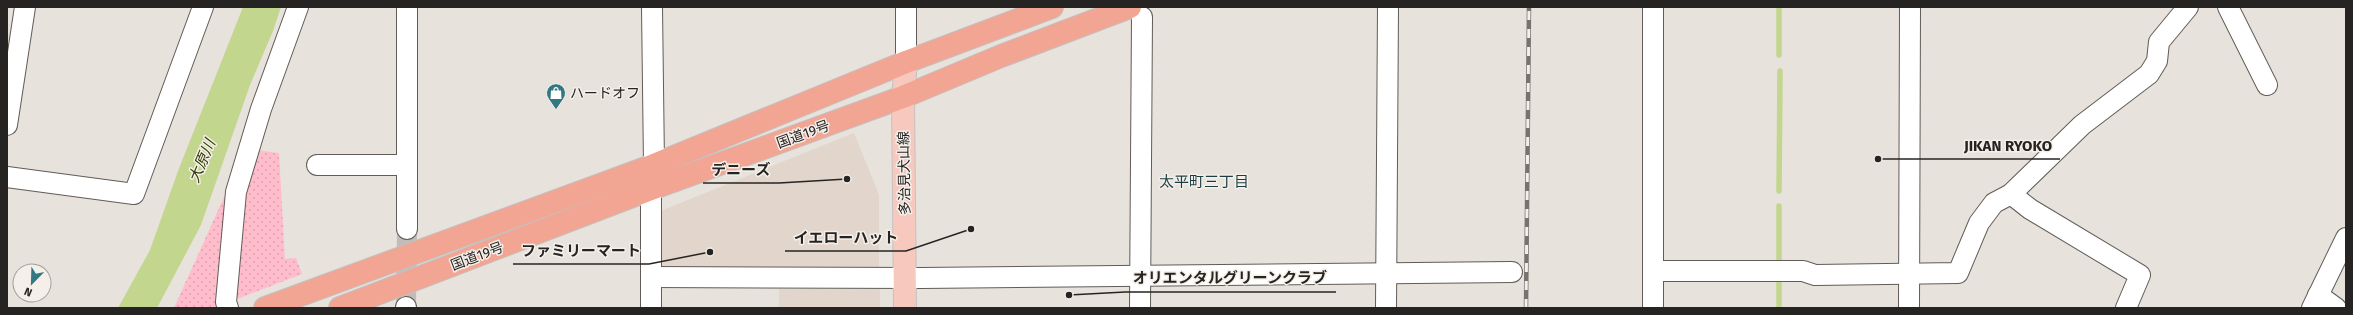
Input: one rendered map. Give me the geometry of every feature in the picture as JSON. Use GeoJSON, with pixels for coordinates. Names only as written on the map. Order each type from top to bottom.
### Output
{"type":"FeatureCollection","features":[{"type":"Feature","properties":{"kind":"highway","name":"国道19号"},"geometry":{"type":"LineString","coordinates":[[265,308],[654,165],[906,62],[1052,7]]}},
{"type":"Feature","properties":{"kind":"highway","name":"国道19号"},"geometry":{"type":"LineString","coordinates":[[340,308],[651,189],[903,97],[1001,56],[1136,12]]}},
{"type":"Feature","properties":{"kind":"main road","name":"多治見犬山線"},"geometry":{"type":"LineString","coordinates":[[905,308],[903,97],[906,62]]}},
{"type":"Feature","properties":{"kind":"street"},"geometry":{"type":"LineString","coordinates":[[7,125],[25,7]]}},
{"type":"Feature","properties":{"kind":"street"},"geometry":{"type":"LineString","coordinates":[[7,177],[134,194],[203,7]]}},
{"type":"Feature","properties":{"kind":"street"},"geometry":{"type":"LineString","coordinates":[[228,308],[226,302],[236,192],[261,109],[298,7]]}},
{"type":"Feature","properties":{"kind":"street"},"geometry":{"type":"LineString","coordinates":[[407,7],[407,229]]}},
{"type":"Feature","properties":{"kind":"street"},"geometry":{"type":"LineString","coordinates":[[652,7],[654,165]]}},
{"type":"Feature","properties":{"kind":"street"},"geometry":{"type":"LineString","coordinates":[[906,7],[906,62]]}},
{"type":"Feature","properties":{"kind":"street"},"geometry":{"type":"LineString","coordinates":[[1386,308],[1388,7]]}},
{"type":"Feature","properties":{"kind":"street"},"geometry":{"type":"LineString","coordinates":[[1653,7],[1653,308]]}},
{"type":"Feature","properties":{"kind":"street"},"geometry":{"type":"LineString","coordinates":[[1909,308],[1910,7]]}},
{"type":"Feature","properties":{"kind":"street"},"geometry":{"type":"LineString","coordinates":[[1653,271],[1803,271],[1815,275],[1958,273],[1979,223],[1994,203],[2011,194],[2082,125],[2149,74],[2157,62],[2160,42],[2188,7]]}},
{"type":"Feature","properties":{"kind":"street"},"geometry":{"type":"LineString","coordinates":[[2228,7],[2267,85]]}},
{"type":"Feature","properties":{"kind":"street"},"geometry":{"type":"LineString","coordinates":[[1136,12],[1140,308]]}},
{"type":"Feature","properties":{"kind":"street"},"geometry":{"type":"LineString","coordinates":[[317,166],[407,164]]}},
{"type":"Feature","properties":{"kind":"street"},"geometry":{"type":"LineString","coordinates":[[650,308],[651,189]]}},
{"type":"Feature","properties":{"kind":"street"},"geometry":{"type":"LineString","coordinates":[[2011,194],[2030,209],[2140,275],[2126,308]]}},
{"type":"Feature","properties":{"kind":"street"},"geometry":{"type":"LineString","coordinates":[[2336,308],[2315,302],[2346,238]]}},
{"type":"Feature","properties":{"kind":"street"},"geometry":{"type":"LineString","coordinates":[[651,277],[905,278],[1140,274],[1512,272]]}},
{"type":"Feature","properties":{"kind":"shaded area"},"geometry":{"type":"Polygon","coordinates":[[[854,133],[879,195],[879,267],[659,267],[658,212],[854,133]]]}},
{"type":"Feature","properties":{"kind":"shaded area"},"geometry":{"type":"Polygon","coordinates":[[[256,150],[279,153],[285,259],[296,258],[302,274],[232,301],[243,188],[256,150]]]}},
{"type":"Feature","properties":{"kind":"shaded area"},"geometry":{"type":"Polygon","coordinates":[[[238,166],[219,307],[174,308],[238,166]]]}},
{"type":"Feature","properties":{"kind":"shaded area"},"geometry":{"type":"Polygon","coordinates":[[[779,289],[880,289],[880,308],[779,308],[779,289]]]}},
{"type":"Feature","properties":{"kind":"water","name":"大原川"},"geometry":{"type":"Polygon","coordinates":[[[243,7],[281,7],[273,31],[250,85],[201,225],[157,308],[118,308],[150,250],[178,171],[243,7]]]}},
{"type":"Feature","properties":{"kind":"waterway"},"geometry":{"type":"LineString","coordinates":[[1779,7],[1779,55]]}},
{"type":"Feature","properties":{"kind":"waterway"},"geometry":{"type":"LineString","coordinates":[[1779,191],[1780,71]]}},
{"type":"Feature","properties":{"kind":"waterway"},"geometry":{"type":"LineString","coordinates":[[1779,206],[1779,264]]}},
{"type":"Feature","properties":{"kind":"waterway"},"geometry":{"type":"LineString","coordinates":[[1779,279],[1779,308]]}},
{"type":"Feature","properties":{"kind":"tunnel"},"geometry":{"type":"LineString","coordinates":[[406,307],[407,229]]}},
{"type":"Feature","properties":{"kind":"railway"},"geometry":{"type":"LineString","coordinates":[[1526,308],[1529,7]]}},
{"type":"Feature","properties":{"kind":"place","name":"ハードオフ"},"geometry":{"type":"Point","coordinates":[556,110]}},
{"type":"Feature","properties":{"kind":"place","name":"JIKAN RYOKO"},"geometry":{"type":"Point","coordinates":[1878,159]}},
{"type":"Feature","properties":{"kind":"place","name":"デニーズ"},"geometry":{"type":"Point","coordinates":[847,179]}},
{"type":"Feature","properties":{"kind":"place","name":"イエローハット"},"geometry":{"type":"Point","coordinates":[971,229]}},
{"type":"Feature","properties":{"kind":"place","name":"ファミリーマート"},"geometry":{"type":"Point","coordinates":[710,252]}},
{"type":"Feature","properties":{"kind":"place","name":"オリエンタルグリーンクラブ"},"geometry":{"type":"Point","coordinates":[1069,295]}},
{"type":"Feature","properties":{"kind":"district","name":"太平町三丁目"},"geometry":{"type":"Point","coordinates":[1204,182]}}]}
